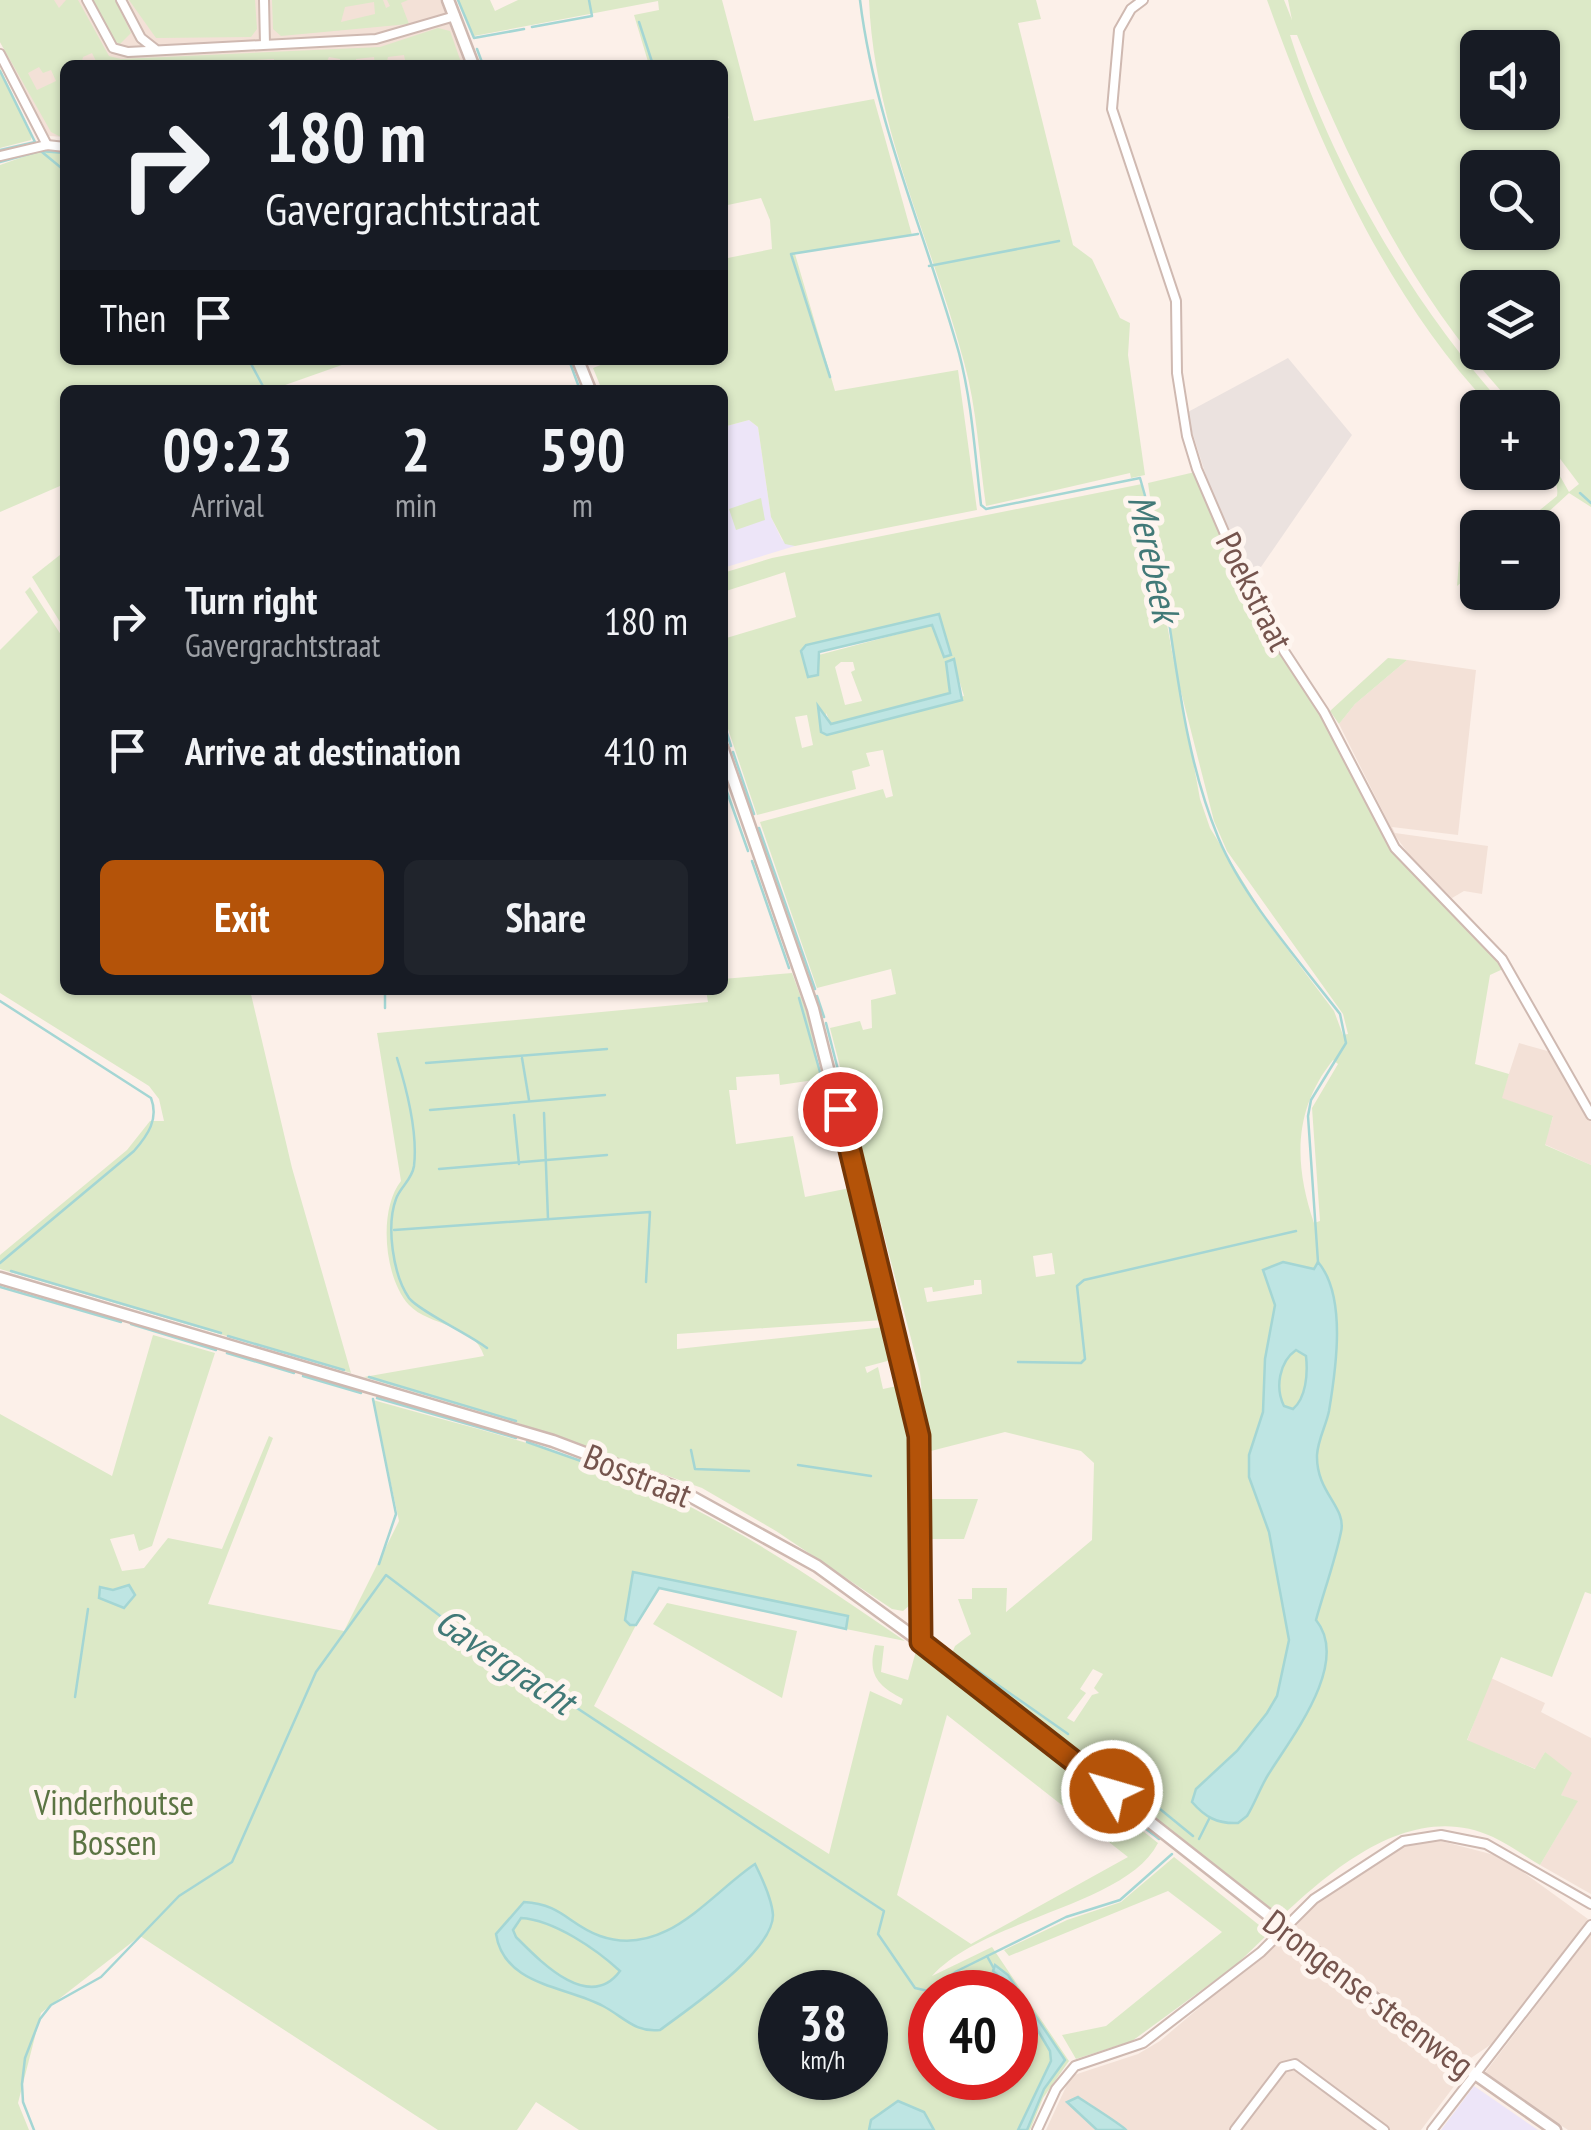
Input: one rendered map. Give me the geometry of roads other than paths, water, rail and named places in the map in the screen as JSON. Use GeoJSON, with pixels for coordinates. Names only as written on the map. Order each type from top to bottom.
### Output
{"type":"FeatureCollection","features":[{"type":"Feature","properties":{"kind":"street"},"geometry":{"type":"LineString","coordinates":[[87,0],[116,50],[164,51],[376,39],[454,16]]}},
{"type":"Feature","properties":{"kind":"street"},"geometry":{"type":"LineString","coordinates":[[121,0],[146,44],[164,51]]}},
{"type":"Feature","properties":{"kind":"street"},"geometry":{"type":"LineString","coordinates":[[264,0],[266,44]]}},
{"type":"Feature","properties":{"kind":"street"},"geometry":{"type":"LineString","coordinates":[[448,0],[471,60]]}},
{"type":"Feature","properties":{"kind":"street","name":"Poekstraat"},"geometry":{"type":"LineString","coordinates":[[1143,0],[1131,9],[1119,30],[1112,108],[1176,301],[1177,373],[1187,436],[1198,469],[1237,562],[1284,651],[1324,712],[1395,848],[1502,959],[1591,1116]]}},
{"type":"Feature","properties":{"kind":"street"},"geometry":{"type":"LineString","coordinates":[[0,54],[47,146]]}},
{"type":"Feature","properties":{"kind":"street"},"geometry":{"type":"LineString","coordinates":[[0,156],[60,147]]}},
{"type":"Feature","properties":{"kind":"street"},"geometry":{"type":"LineString","coordinates":[[728,763],[813,1009],[915,1415],[920,1456],[921,1642]]}},
{"type":"Feature","properties":{"kind":"street","name":"Bosstraat"},"geometry":{"type":"LineString","coordinates":[[0,1278],[620,1464],[724,1512],[788,1548],[921,1642],[1187,1851]]}},
{"type":"Feature","properties":{"kind":"street"},"geometry":{"type":"LineString","coordinates":[[1037,2130],[1056,2088],[1075,2066],[1143,2042],[1261,1952],[1314,1899],[1403,1841],[1429,1836],[1496,1847],[1591,1904]]}},
{"type":"Feature","properties":{"kind":"street","name":"Drongense steenweg"},"geometry":{"type":"LineString","coordinates":[[1187,1851],[1474,2074],[1554,2130]]}},
{"type":"Feature","properties":{"kind":"street"},"geometry":{"type":"LineString","coordinates":[[1432,2130],[1591,1926]]}},
{"type":"Feature","properties":{"kind":"street"},"geometry":{"type":"LineString","coordinates":[[1236,2130],[1283,2067],[1295,2064],[1384,2130]]}},
{"type":"Feature","properties":{"kind":"water"},"geometry":{"type":"Polygon","coordinates":[[[939,614],[951,655],[944,657],[932,625],[819,652],[818,675],[808,677],[801,651],[806,645],[939,614]]]}},
{"type":"Feature","properties":{"kind":"water"},"geometry":{"type":"Polygon","coordinates":[[[954,659],[962,700],[827,735],[821,732],[818,706],[831,724],[950,693],[946,662],[954,659]]]}},
{"type":"Feature","properties":{"kind":"water"},"geometry":{"type":"Polygon","coordinates":[[[1283,1262],[1314,1269],[1318,1262],[1333,1294],[1337,1334],[1334,1375],[1317,1455],[1321,1480],[1342,1523],[1316,1620],[1325,1637],[1326,1657],[1314,1700],[1247,1816],[1231,1823],[1212,1818],[1197,1807],[1192,1802],[1196,1789],[1237,1751],[1267,1713],[1277,1696],[1289,1640],[1269,1532],[1249,1477],[1249,1455],[1263,1412],[1265,1359],[1275,1305],[1263,1270],[1283,1262]],[[1296,1350],[1282,1368],[1280,1391],[1284,1406],[1293,1409],[1301,1399],[1306,1356],[1296,1350]]]}},
{"type":"Feature","properties":{"kind":"water"},"geometry":{"type":"Polygon","coordinates":[[[633,1572],[848,1616],[846,1629],[659,1588],[636,1625],[630,1625],[625,1620],[633,1572]]]}},
{"type":"Feature","properties":{"kind":"water"},"geometry":{"type":"Polygon","coordinates":[[[129,1585],[135,1595],[124,1608],[99,1598],[100,1587],[113,1590],[129,1585]]]}},
{"type":"Feature","properties":{"kind":"water"},"geometry":{"type":"Polygon","coordinates":[[[755,1864],[772,1909],[769,1930],[745,1962],[660,2030],[637,2027],[603,2006],[524,1974],[501,1951],[496,1934],[524,1902],[557,1911],[600,1936],[623,1941],[645,1939],[685,1920],[755,1864]],[[521,1918],[513,1930],[516,1937],[565,1979],[594,1987],[608,1983],[620,1971],[574,1937],[521,1918]]]}},
{"type":"Feature","properties":{"kind":"water"},"geometry":{"type":"Polygon","coordinates":[[[1038,2020],[1065,2060],[1044,2089],[1027,2130],[1018,2130],[1032,2100],[1038,2100],[1038,2088],[1051,2061],[1050,2051],[1038,2031],[1038,2020]]]}},
{"type":"Feature","properties":{"kind":"water"},"geometry":{"type":"Polygon","coordinates":[[[1078,2097],[1126,2130],[1097,2130],[1067,2102],[1078,2097]]]}},
{"type":"Feature","properties":{"kind":"water"},"geometry":{"type":"Polygon","coordinates":[[[898,2101],[924,2112],[934,2130],[869,2130],[871,2120],[898,2101]]]}},
{"type":"Feature","properties":{"kind":"waterway"},"geometry":{"type":"LineString","coordinates":[[458,0],[474,38],[524,29]]}},
{"type":"Feature","properties":{"kind":"waterway"},"geometry":{"type":"LineString","coordinates":[[532,27],[592,16],[589,0]]}},
{"type":"Feature","properties":{"kind":"waterway","name":"Merebeek"},"geometry":{"type":"LineString","coordinates":[[860,0],[889,135],[959,353],[981,505],[986,509],[1140,478],[1160,567],[1191,749],[1218,837],[1257,906],[1340,1014],[1346,1043],[1311,1100],[1308,1116],[1318,1262]]}},
{"type":"Feature","properties":{"kind":"waterway"},"geometry":{"type":"LineString","coordinates":[[639,22],[651,60]]}},
{"type":"Feature","properties":{"kind":"waterway"},"geometry":{"type":"LineString","coordinates":[[477,49],[481,60]]}},
{"type":"Feature","properties":{"kind":"waterway"},"geometry":{"type":"LineString","coordinates":[[0,71],[35,142],[0,150]]}},
{"type":"Feature","properties":{"kind":"waterway"},"geometry":{"type":"LineString","coordinates":[[0,162],[40,151],[60,153]]}},
{"type":"Feature","properties":{"kind":"waterway"},"geometry":{"type":"LineString","coordinates":[[42,152],[60,167]]}},
{"type":"Feature","properties":{"kind":"waterway"},"geometry":{"type":"LineString","coordinates":[[830,377],[791,254],[918,234]]}},
{"type":"Feature","properties":{"kind":"waterway"},"geometry":{"type":"LineString","coordinates":[[929,266],[1059,241]]}},
{"type":"Feature","properties":{"kind":"waterway"},"geometry":{"type":"LineString","coordinates":[[252,365],[262,385]]}},
{"type":"Feature","properties":{"kind":"waterway"},"geometry":{"type":"LineString","coordinates":[[571,365],[578,385]]}},
{"type":"Feature","properties":{"kind":"waterway"},"geometry":{"type":"LineString","coordinates":[[1580,493],[1591,503]]}},
{"type":"Feature","properties":{"kind":"waterway"},"geometry":{"type":"LineString","coordinates":[[728,736],[731,746]]}},
{"type":"Feature","properties":{"kind":"waterway"},"geometry":{"type":"LineString","coordinates":[[733,752],[754,814]]}},
{"type":"Feature","properties":{"kind":"waterway"},"geometry":{"type":"LineString","coordinates":[[728,795],[748,851]]}},
{"type":"Feature","properties":{"kind":"waterway"},"geometry":{"type":"LineString","coordinates":[[759,828],[815,989]]}},
{"type":"Feature","properties":{"kind":"waterway"},"geometry":{"type":"LineString","coordinates":[[752,861],[789,968]]}},
{"type":"Feature","properties":{"kind":"waterway"},"geometry":{"type":"LineString","coordinates":[[385,995],[385,1008]]}},
{"type":"Feature","properties":{"kind":"waterway"},"geometry":{"type":"LineString","coordinates":[[817,996],[824,1017]]}},
{"type":"Feature","properties":{"kind":"waterway"},"geometry":{"type":"LineString","coordinates":[[799,998],[822,1079]]}},
{"type":"Feature","properties":{"kind":"waterway"},"geometry":{"type":"LineString","coordinates":[[0,1001],[151,1098],[154,1113],[148,1133],[134,1151],[0,1263]]}},
{"type":"Feature","properties":{"kind":"waterway"},"geometry":{"type":"LineString","coordinates":[[826,1023],[849,1113]]}},
{"type":"Feature","properties":{"kind":"waterway"},"geometry":{"type":"LineString","coordinates":[[426,1063],[607,1049]]}},
{"type":"Feature","properties":{"kind":"waterway"},"geometry":{"type":"LineString","coordinates":[[397,1058],[411,1111],[415,1153],[413,1171],[393,1210],[392,1236],[399,1277],[414,1303],[487,1348]]}},
{"type":"Feature","properties":{"kind":"waterway"},"geometry":{"type":"LineString","coordinates":[[522,1058],[529,1100]]}},
{"type":"Feature","properties":{"kind":"waterway"},"geometry":{"type":"LineString","coordinates":[[824,1086],[832,1119]]}},
{"type":"Feature","properties":{"kind":"waterway"},"geometry":{"type":"LineString","coordinates":[[430,1110],[605,1095]]}},
{"type":"Feature","properties":{"kind":"waterway"},"geometry":{"type":"LineString","coordinates":[[544,1113],[548,1219]]}},
{"type":"Feature","properties":{"kind":"waterway"},"geometry":{"type":"LineString","coordinates":[[514,1115],[519,1164]]}},
{"type":"Feature","properties":{"kind":"waterway"},"geometry":{"type":"LineString","coordinates":[[851,1119],[866,1181]]}},
{"type":"Feature","properties":{"kind":"waterway"},"geometry":{"type":"LineString","coordinates":[[834,1125],[881,1310]]}},
{"type":"Feature","properties":{"kind":"waterway"},"geometry":{"type":"LineString","coordinates":[[439,1169],[607,1155]]}},
{"type":"Feature","properties":{"kind":"waterway"},"geometry":{"type":"LineString","coordinates":[[868,1188],[886,1261]]}},
{"type":"Feature","properties":{"kind":"waterway"},"geometry":{"type":"LineString","coordinates":[[394,1230],[650,1212],[646,1282]]}},
{"type":"Feature","properties":{"kind":"waterway"},"geometry":{"type":"LineString","coordinates":[[1018,1362],[1081,1363],[1085,1359],[1077,1286],[1084,1280],[1296,1231]]}},
{"type":"Feature","properties":{"kind":"waterway"},"geometry":{"type":"LineString","coordinates":[[888,1268],[910,1353]]}},
{"type":"Feature","properties":{"kind":"waterway"},"geometry":{"type":"LineString","coordinates":[[11,1271],[221,1333]]}},
{"type":"Feature","properties":{"kind":"waterway"},"geometry":{"type":"LineString","coordinates":[[0,1287],[121,1322]]}},
{"type":"Feature","properties":{"kind":"waterway"},"geometry":{"type":"LineString","coordinates":[[131,1324],[216,1350]]}},
{"type":"Feature","properties":{"kind":"waterway"},"geometry":{"type":"LineString","coordinates":[[228,1336],[344,1370]]}},
{"type":"Feature","properties":{"kind":"waterway"},"geometry":{"type":"LineString","coordinates":[[227,1353],[294,1373]]}},
{"type":"Feature","properties":{"kind":"waterway"},"geometry":{"type":"LineString","coordinates":[[912,1360],[929,1453]]}},
{"type":"Feature","properties":{"kind":"waterway"},"geometry":{"type":"LineString","coordinates":[[303,1376],[361,1393]]}},
{"type":"Feature","properties":{"kind":"waterway"},"geometry":{"type":"LineString","coordinates":[[369,1377],[516,1421]]}},
{"type":"Feature","properties":{"kind":"waterway"},"geometry":{"type":"LineString","coordinates":[[900,1385],[912,1463],[910,1550]]}},
{"type":"Feature","properties":{"kind":"waterway"},"geometry":{"type":"LineString","coordinates":[[377,1398],[516,1438]]}},
{"type":"Feature","properties":{"kind":"waterway"},"geometry":{"type":"LineString","coordinates":[[373,1399],[396,1514],[379,1564]]}},
{"type":"Feature","properties":{"kind":"waterway"},"geometry":{"type":"LineString","coordinates":[[527,1442],[615,1473]]}},
{"type":"Feature","properties":{"kind":"waterway"},"geometry":{"type":"LineString","coordinates":[[691,1450],[695,1469],[749,1471]]}},
{"type":"Feature","properties":{"kind":"waterway"},"geometry":{"type":"LineString","coordinates":[[798,1465],[871,1476]]}},
{"type":"Feature","properties":{"kind":"waterway"},"geometry":{"type":"LineString","coordinates":[[929,1467],[929,1498]]}},
{"type":"Feature","properties":{"kind":"waterway"},"geometry":{"type":"LineString","coordinates":[[928,1538],[928,1562]]}},
{"type":"Feature","properties":{"kind":"waterway"},"geometry":{"type":"LineString","coordinates":[[910,1556],[910,1602]]}},
{"type":"Feature","properties":{"kind":"waterway","name":"Gavergracht"},"geometry":{"type":"LineString","coordinates":[[34,2130],[23,2102],[22,2084],[25,2058],[40,2019],[51,2005],[101,1977],[179,1896],[232,1862],[316,1672],[386,1575],[456,1628],[884,1911],[878,1934],[915,1988],[928,1991],[957,1971],[1066,1917],[1120,1900],[1172,1854]]}},
{"type":"Feature","properties":{"kind":"waterway"},"geometry":{"type":"LineString","coordinates":[[928,1576],[929,1607]]}},
{"type":"Feature","properties":{"kind":"waterway"},"geometry":{"type":"LineString","coordinates":[[75,1697],[88,1609]]}},
{"type":"Feature","properties":{"kind":"waterway"},"geometry":{"type":"LineString","coordinates":[[954,1654],[1068,1734]]}},
{"type":"Feature","properties":{"kind":"waterway"},"geometry":{"type":"LineString","coordinates":[[943,1670],[1040,1746]]}},
{"type":"Feature","properties":{"kind":"waterway"},"geometry":{"type":"LineString","coordinates":[[1045,1750],[1159,1839]]}},
{"type":"Feature","properties":{"kind":"waterway"},"geometry":{"type":"LineString","coordinates":[[1105,1764],[1193,1836]]}},
{"type":"Feature","properties":{"kind":"waterway","name":"Gavergracht"},"geometry":{"type":"LineString","coordinates":[[1199,1839],[1209,1819]]}},
{"type":"Feature","properties":{"kind":"waterway"},"geometry":{"type":"LineString","coordinates":[[987,1956],[993,1967]]}},
{"type":"Feature","properties":{"kind":"park label","name":"Vinderhoutse Bossen"},"geometry":{"type":"Point","coordinates":[114,1822]}}]}
